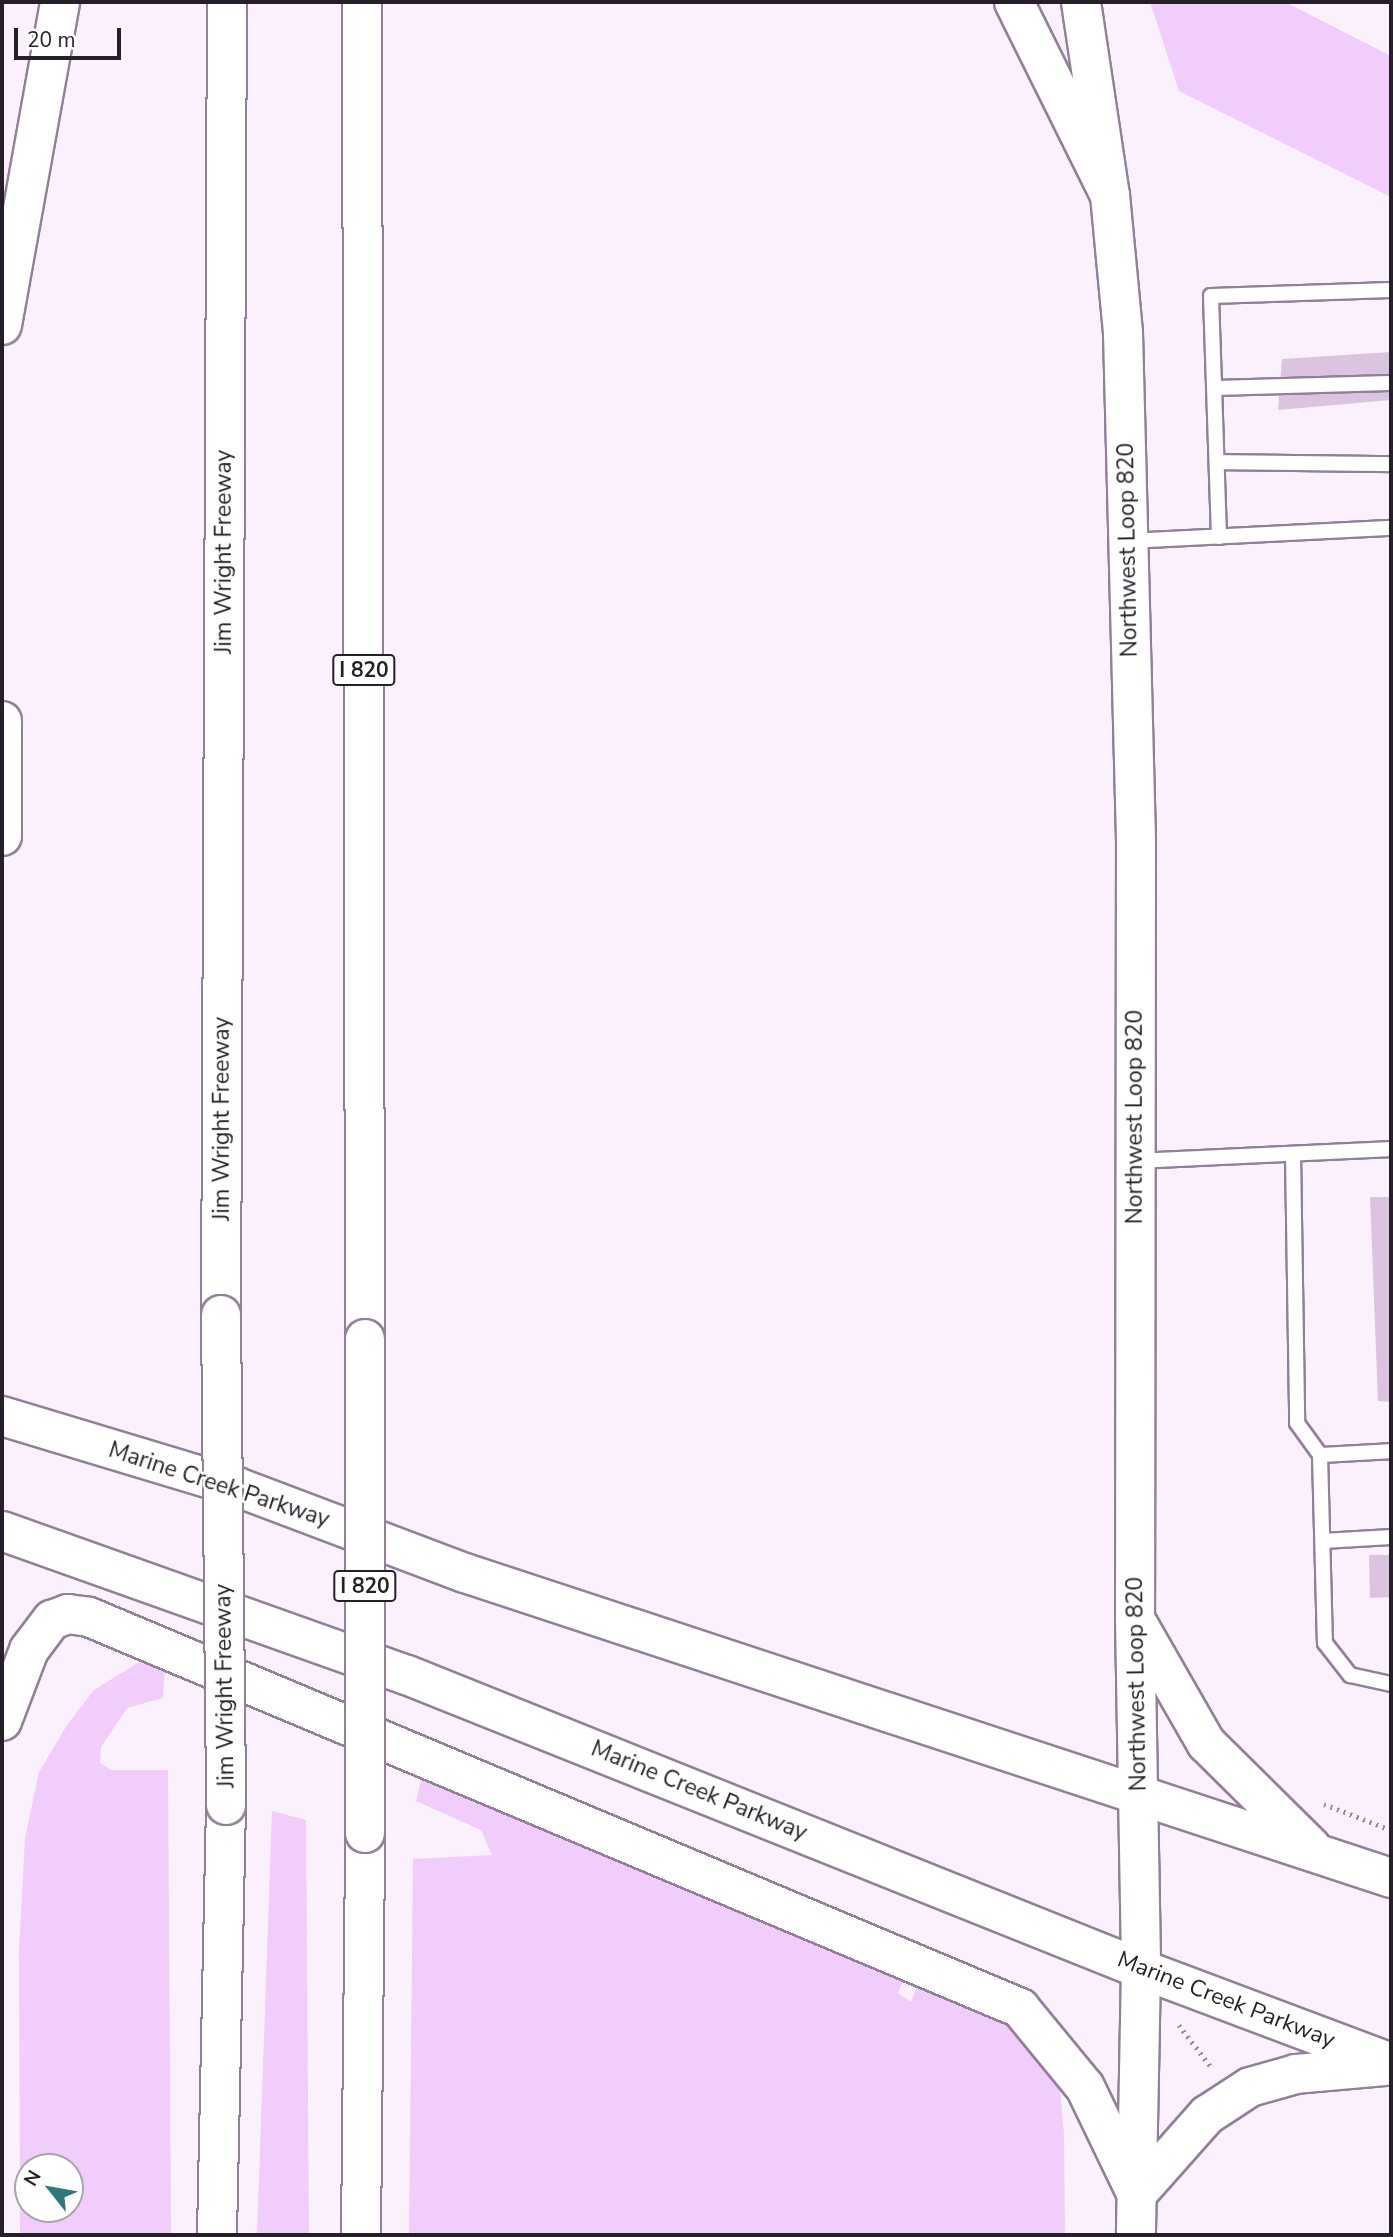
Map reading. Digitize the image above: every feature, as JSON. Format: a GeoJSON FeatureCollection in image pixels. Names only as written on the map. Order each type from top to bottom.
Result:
{"type":"FeatureCollection","features":[{"type":"Feature","properties":{"kind":"main road"},"geometry":{"type":"LineString","coordinates":[[2,326],[60,2]]}},
{"type":"Feature","properties":{"kind":"main road","name":"Jim Wright Freeway"},"geometry":{"type":"LineString","coordinates":[[217,2235],[226,1805],[221,1315],[227,2]]}},
{"type":"Feature","properties":{"kind":"main road","name":"I 820"},"geometry":{"type":"LineString","coordinates":[[362,2],[365,1339],[362,2235]]}},
{"type":"Feature","properties":{"kind":"main road"},"geometry":{"type":"LineString","coordinates":[[1014,2],[1110,195]]}},
{"type":"Feature","properties":{"kind":"main road","name":"Northwest Loop 820"},"geometry":{"type":"LineString","coordinates":[[1081,2],[1110,195],[1123,333],[1136,841],[1135,1618],[1141,1969],[1136,2235]]}},
{"type":"Feature","properties":{"kind":"main road"},"geometry":{"type":"LineString","coordinates":[[2,721],[2,836]]}},
{"type":"Feature","properties":{"kind":"main road","name":"Marine Creek Parkway"},"geometry":{"type":"LineString","coordinates":[[2,1416],[237,1487],[466,1573],[1391,1878]]}},
{"type":"Feature","properties":{"kind":"main road","name":"Marine Creek Parkway"},"geometry":{"type":"LineString","coordinates":[[2,1531],[407,1675],[1141,1969],[1391,2065]]}},
{"type":"Feature","properties":{"kind":"main road"},"geometry":{"type":"LineString","coordinates":[[2,1721],[29,1650],[52,1620],[68,1614],[89,1617],[1020,2008],[1085,2087],[1137,2194],[1208,2115],[1250,2087],[1296,2074],[1391,2065]]}},
{"type":"Feature","properties":{"kind":"main road"},"geometry":{"type":"LineString","coordinates":[[1135,1618],[1206,1742],[1318,1853]]}},
{"type":"Feature","properties":{"kind":"lane"},"geometry":{"type":"LineString","coordinates":[[1219,537],[1211,296],[1391,290]]}},
{"type":"Feature","properties":{"kind":"lane"},"geometry":{"type":"LineString","coordinates":[[1214,388],[1391,383]]}},
{"type":"Feature","properties":{"kind":"lane"},"geometry":{"type":"LineString","coordinates":[[1217,462],[1391,464]]}},
{"type":"Feature","properties":{"kind":"lane"},"geometry":{"type":"LineString","coordinates":[[1128,541],[1391,528]]}},
{"type":"Feature","properties":{"kind":"lane"},"geometry":{"type":"LineString","coordinates":[[1135,1161],[1391,1149]]}},
{"type":"Feature","properties":{"kind":"lane"},"geometry":{"type":"LineString","coordinates":[[1293,1154],[1297,1423],[1321,1455],[1325,1643],[1350,1675],[1391,1684]]}},
{"type":"Feature","properties":{"kind":"lane"},"geometry":{"type":"LineString","coordinates":[[1321,1455],[1391,1451]]}},
{"type":"Feature","properties":{"kind":"lane"},"geometry":{"type":"LineString","coordinates":[[1323,1541],[1391,1537]]}},
{"type":"Feature","properties":{"kind":"path"},"geometry":{"type":"LineString","coordinates":[[1174,2018],[1215,2072]]}},
{"type":"Feature","properties":{"kind":"shaded area"},"geometry":{"type":"Polygon","coordinates":[[[1150,2],[1285,2],[1391,56],[1391,197],[1179,91],[1150,2]]]}},
{"type":"Feature","properties":{"kind":"shaded area"},"geometry":{"type":"Polygon","coordinates":[[[139,1662],[165,1662],[163,1698],[127,1708],[101,1747],[100,1763],[111,1770],[168,1770],[171,2235],[20,2235],[20,2223],[84,2223],[84,2153],[20,2153],[19,1949],[25,1838],[39,1772],[67,1725],[94,1690],[139,1662]]]}},
{"type":"Feature","properties":{"kind":"shaded area"},"geometry":{"type":"Polygon","coordinates":[[[423,1772],[908,1970],[898,1993],[911,2002],[923,1971],[989,2001],[1051,2057],[1060,2090],[1064,2134],[1065,2235],[409,2235],[413,1859],[492,1855],[481,1830],[416,1801],[423,1772]]]}},
{"type":"Feature","properties":{"kind":"shaded area"},"geometry":{"type":"Polygon","coordinates":[[[272,1811],[306,1820],[309,2235],[257,2235],[272,1811]]]}},
{"type":"Feature","properties":{"kind":"building"},"geometry":{"type":"Polygon","coordinates":[[[1391,352],[1391,400],[1278,410],[1282,359],[1391,352]]]}},
{"type":"Feature","properties":{"kind":"building"},"geometry":{"type":"Polygon","coordinates":[[[1370,1197],[1391,1197],[1391,1402],[1378,1401],[1370,1197]]]}},
{"type":"Feature","properties":{"kind":"building"},"geometry":{"type":"Polygon","coordinates":[[[1369,1555],[1391,1555],[1391,1597],[1370,1598],[1369,1555]]]}}]}
